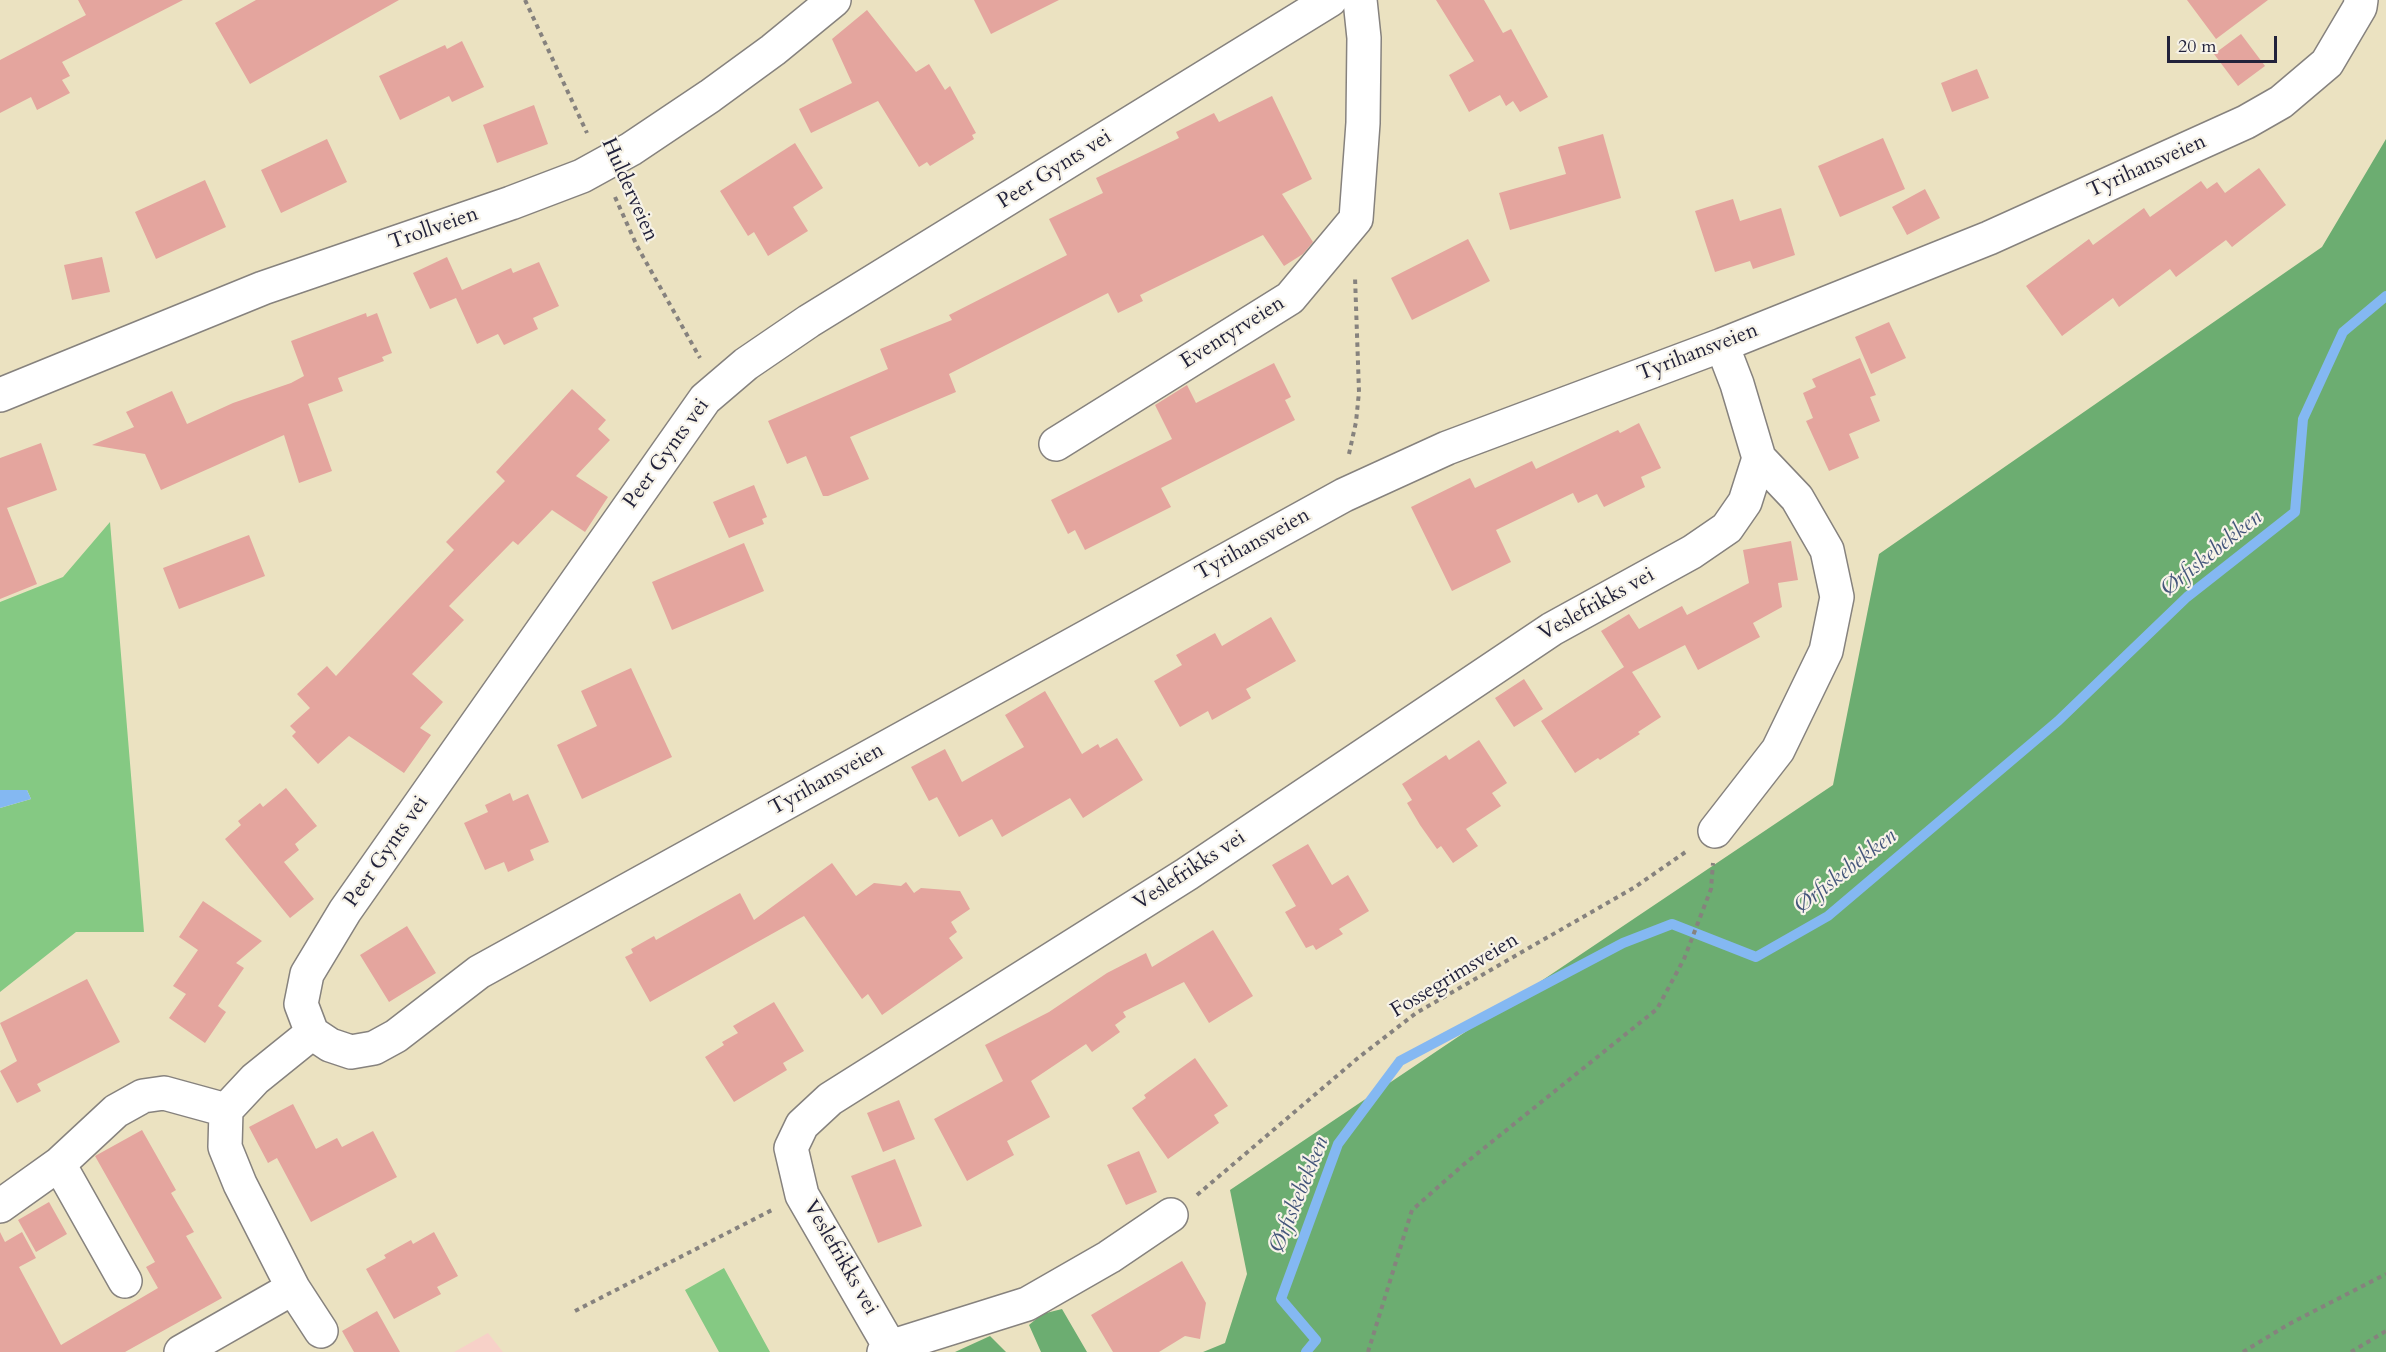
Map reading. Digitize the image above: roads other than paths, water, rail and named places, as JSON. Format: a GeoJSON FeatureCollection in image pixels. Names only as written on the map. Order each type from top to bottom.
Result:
{"type":"FeatureCollection","features":[{"type":"Feature","properties":{"kind":"street","name":"Trollveien"},"geometry":{"type":"LineString","coordinates":[[0,395],[262,288],[512,203],[582,176],[640,143],[710,96],[834,0]]}},
{"type":"Feature","properties":{"kind":"street","name":"Peer Gynts vei"},"geometry":{"type":"LineString","coordinates":[[312,1033],[301,1004],[307,974],[345,911],[692,416],[721,384],[809,321],[1330,0]]}},
{"type":"Feature","properties":{"kind":"street","name":"Eventyrveien"},"geometry":{"type":"LineString","coordinates":[[1056,444],[1290,298],[1356,219],[1363,123],[1364,38],[1360,0]]}},
{"type":"Feature","properties":{"kind":"street","name":"Tyrihansveien"},"geometry":{"type":"LineString","coordinates":[[312,1033],[330,1045],[351,1052],[374,1048],[396,1036],[479,972],[1344,495],[1447,448],[1722,345],[1989,238],[2246,122],[2281,102],[2327,63],[2360,7],[2361,0]]}},
{"type":"Feature","properties":{"kind":"street"},"geometry":{"type":"LineString","coordinates":[[1715,831],[1778,750],[1826,651],[1837,597],[1827,550],[1797,498],[1759,458],[1737,384],[1722,345]]}},
{"type":"Feature","properties":{"kind":"street","name":"Veslefrikks vei"},"geometry":{"type":"LineString","coordinates":[[1171,1215],[1109,1257],[1027,1304],[887,1350],[802,1195],[791,1148],[802,1125],[830,1099],[1187,874],[1552,629],[1692,552],[1727,528],[1745,502],[1759,458]]}},
{"type":"Feature","properties":{"kind":"street"},"geometry":{"type":"LineString","coordinates":[[312,1033],[255,1079],[225,1110],[225,1147],[240,1184],[293,1288],[321,1331]]}},
{"type":"Feature","properties":{"kind":"street"},"geometry":{"type":"LineString","coordinates":[[0,1206],[59,1164],[116,1111],[143,1096],[164,1093],[225,1110]]}},
{"type":"Feature","properties":{"kind":"street"},"geometry":{"type":"LineString","coordinates":[[59,1164],[125,1281]]}},
{"type":"Feature","properties":{"kind":"street"},"geometry":{"type":"LineString","coordinates":[[182,1352],[293,1288]]}},
{"type":"Feature","properties":{"kind":"water"},"geometry":{"type":"Polygon","coordinates":[[[0,790],[27,790],[31,799],[0,808],[0,790]]]}},
{"type":"Feature","properties":{"kind":"waterway","name":"Ørfiskebekken"},"geometry":{"type":"LineString","coordinates":[[1306,1352],[1316,1340],[1281,1299],[1338,1144],[1400,1061],[1623,943],[1672,924],[1756,957],[1828,916],[2058,721],[2187,597],[2295,512],[2303,419],[2343,332],[2386,296]]}}]}
